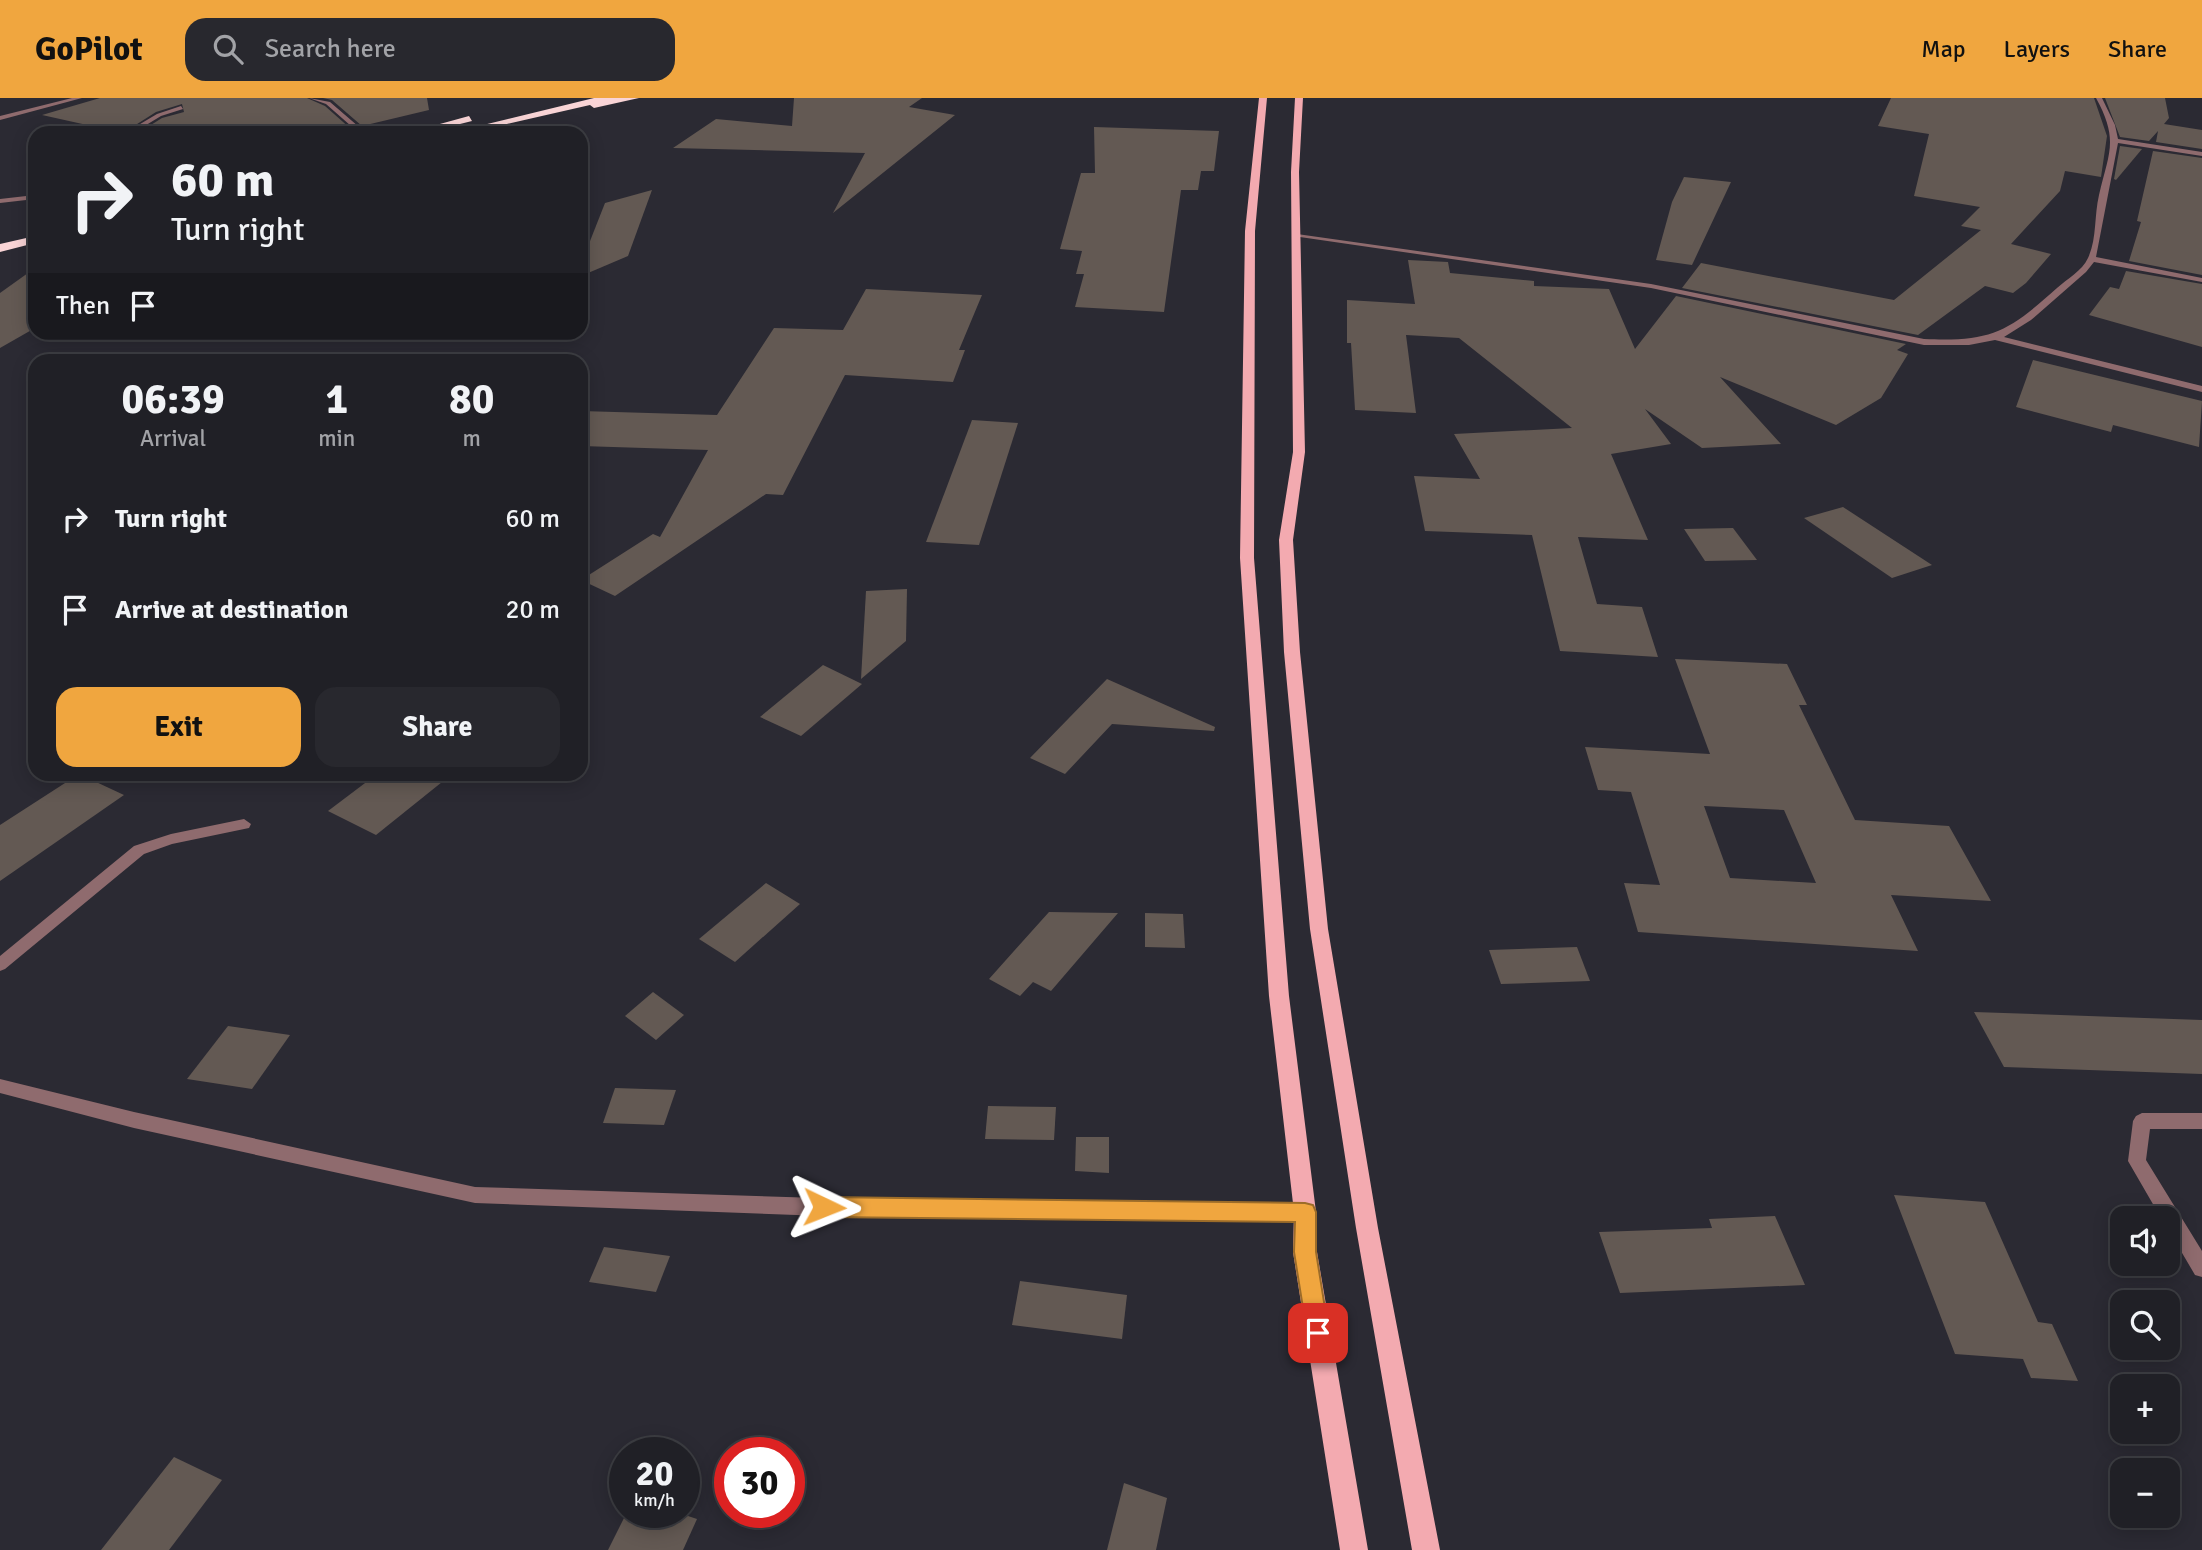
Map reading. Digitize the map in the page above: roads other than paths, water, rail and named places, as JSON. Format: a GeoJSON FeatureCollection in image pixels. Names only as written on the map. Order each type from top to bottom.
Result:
{"type":"FeatureCollection","features":[{"type":"Feature","properties":{"kind":"highway"},"geometry":{"type":"LineString","coordinates":[[441,126],[563,98]]}},
{"type":"Feature","properties":{"kind":"highway"},"geometry":{"type":"LineString","coordinates":[[477,126],[526,110],[606,98]]}},
{"type":"Feature","properties":{"kind":"highway"},"geometry":{"type":"LineString","coordinates":[[486,115],[634,98]]}},
{"type":"Feature","properties":{"kind":"highway"},"geometry":{"type":"LineString","coordinates":[[0,234],[28,228]]}},
{"type":"Feature","properties":{"kind":"highway"},"geometry":{"type":"LineString","coordinates":[[0,248],[28,241]]}},
{"type":"Feature","properties":{"kind":"main road"},"geometry":{"type":"LineString","coordinates":[[1263,98],[1250,231],[1247,558],[1279,996],[1305,1212],[1305,1252],[1354,1550]]}},
{"type":"Feature","properties":{"kind":"main road"},"geometry":{"type":"LineString","coordinates":[[1299,98],[1294,172],[1299,452],[1286,541],[1292,652],[1316,902],[1367,1228],[1426,1550]]}},
{"type":"Feature","properties":{"kind":"street"},"geometry":{"type":"LineString","coordinates":[[0,118],[79,98]]}},
{"type":"Feature","properties":{"kind":"street"},"geometry":{"type":"LineString","coordinates":[[312,98],[328,103],[355,126]]}},
{"type":"Feature","properties":{"kind":"street"},"geometry":{"type":"LineString","coordinates":[[1297,236],[1651,286],[1924,342],[1970,345],[1998,338],[2037,311],[2092,260],[2102,197],[2117,141],[2110,116],[2099,98]]}},
{"type":"Feature","properties":{"kind":"street"},"geometry":{"type":"LineString","coordinates":[[328,103],[336,101]]}},
{"type":"Feature","properties":{"kind":"street"},"geometry":{"type":"LineString","coordinates":[[140,126],[159,115],[181,108]]}},
{"type":"Feature","properties":{"kind":"street"},"geometry":{"type":"LineString","coordinates":[[2117,141],[2202,155]]}},
{"type":"Feature","properties":{"kind":"street"},"geometry":{"type":"LineString","coordinates":[[0,201],[28,198]]}},
{"type":"Feature","properties":{"kind":"street"},"geometry":{"type":"LineString","coordinates":[[2092,260],[2202,280]]}},
{"type":"Feature","properties":{"kind":"street"},"geometry":{"type":"LineString","coordinates":[[1998,338],[2202,390]]}},
{"type":"Feature","properties":{"kind":"street"},"geometry":{"type":"LineString","coordinates":[[0,965],[139,850],[171,839],[244,824]]}},
{"type":"Feature","properties":{"kind":"street"},"geometry":{"type":"LineString","coordinates":[[0,1086],[134,1120],[475,1195],[851,1208],[1305,1212]]}},
{"type":"Feature","properties":{"kind":"street"},"geometry":{"type":"LineString","coordinates":[[2202,1121],[2142,1121],[2137,1161],[2202,1268]]}}]}
